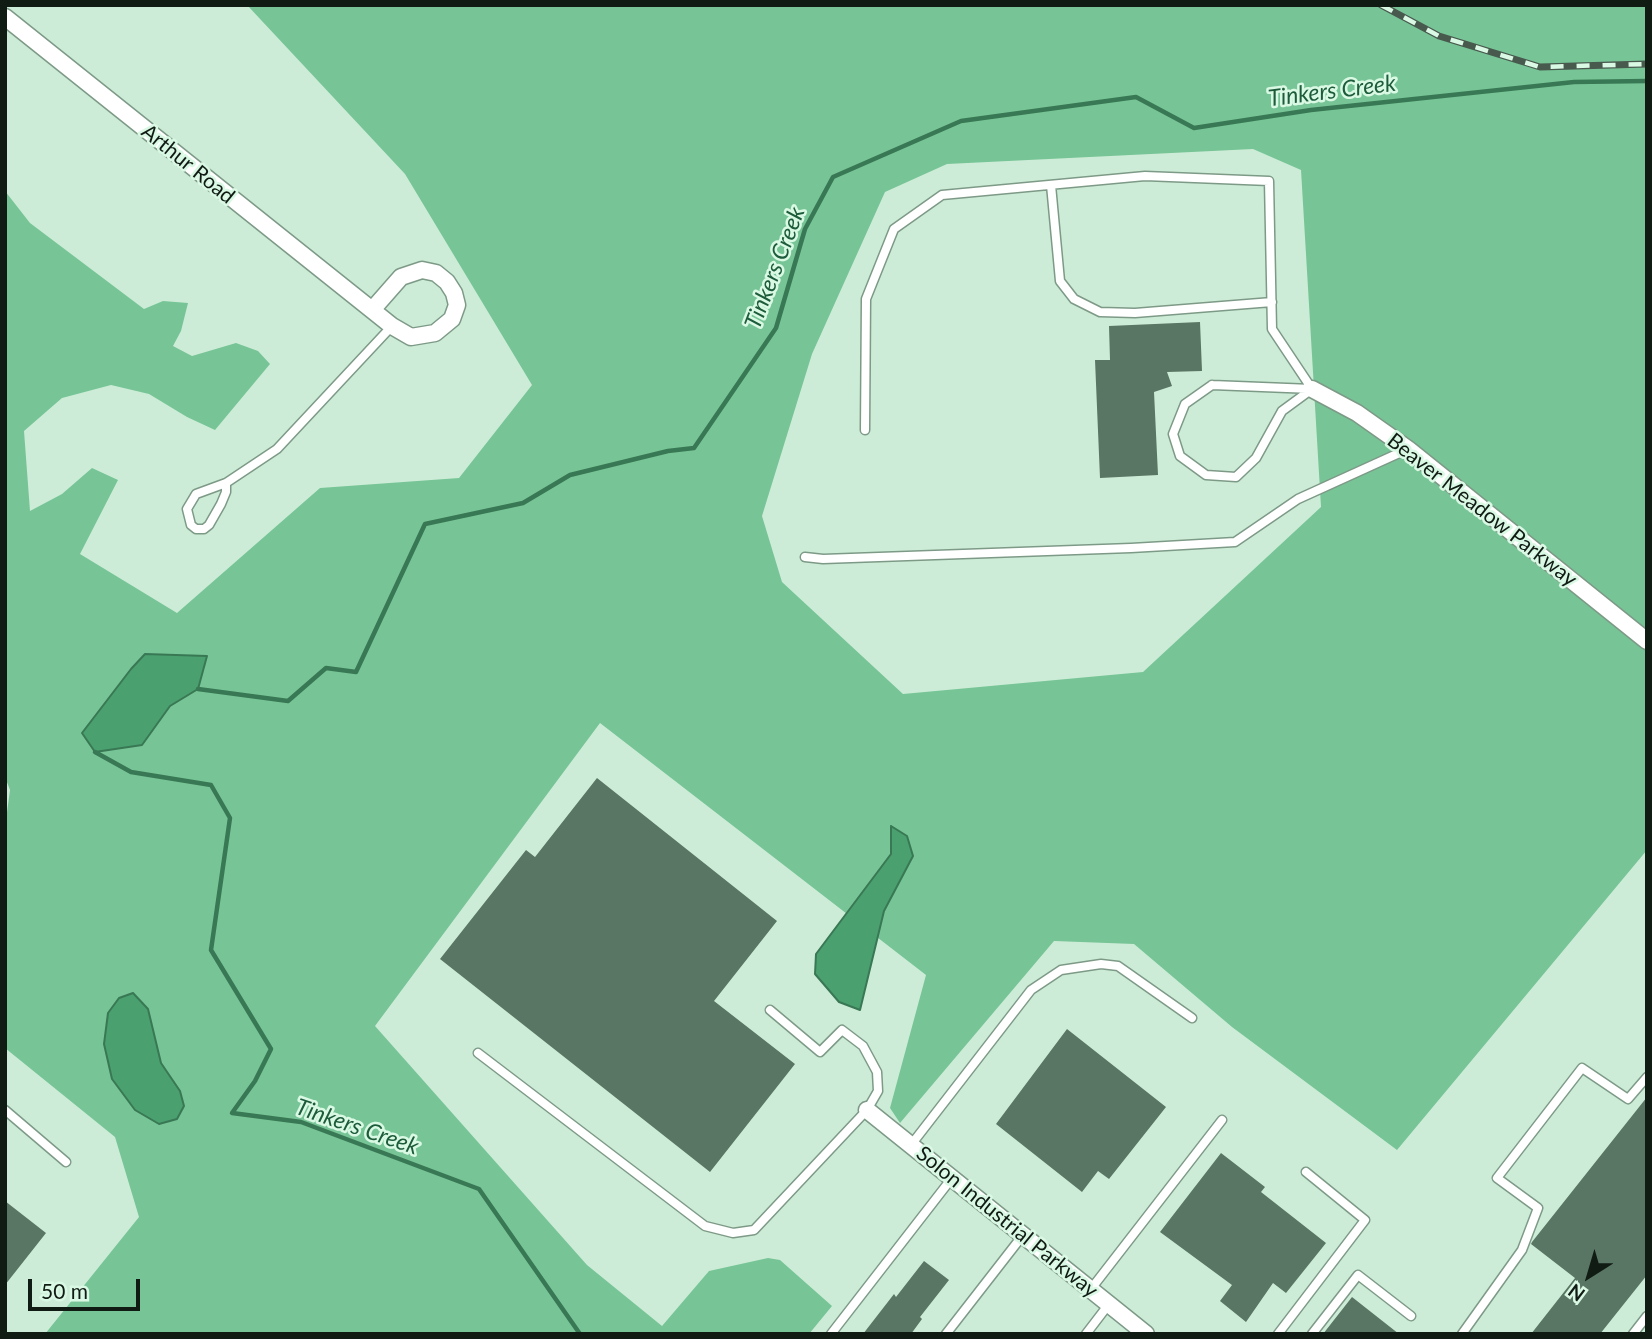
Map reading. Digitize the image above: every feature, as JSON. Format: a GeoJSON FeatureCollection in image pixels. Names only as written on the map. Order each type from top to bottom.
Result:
{"type":"FeatureCollection","features":[{"type":"Feature","properties":{"kind":"street","name":"Arthur Road"},"geometry":{"type":"LineString","coordinates":[[5,17],[392,326],[411,337],[423,337],[444,327],[452,319],[457,305],[447,282],[436,273],[422,270],[401,277],[372,310]]}},
{"type":"Feature","properties":{"kind":"street","name":"Beaver Meadow Parkway"},"geometry":{"type":"LineString","coordinates":[[1312,389],[1357,413],[1408,449],[1647,641]]}},
{"type":"Feature","properties":{"kind":"street","name":"Solon Industrial Parkway"},"geometry":{"type":"LineString","coordinates":[[867,1110],[1143,1333]]}},
{"type":"Feature","properties":{"kind":"lane"},"geometry":{"type":"LineString","coordinates":[[865,430],[866,299],[894,229],[942,195],[1145,176],[1269,181],[1272,329],[1312,389]]}},
{"type":"Feature","properties":{"kind":"lane"},"geometry":{"type":"LineString","coordinates":[[1051,185],[1060,281],[1074,299],[1100,312],[1135,313],[1272,302]]}},
{"type":"Feature","properties":{"kind":"lane"},"geometry":{"type":"LineString","coordinates":[[226,483],[226,492],[209,525],[204,529],[196,529],[188,517],[190,502],[196,494],[226,483],[277,449],[392,326]]}},
{"type":"Feature","properties":{"kind":"lane"},"geometry":{"type":"LineString","coordinates":[[1212,385],[1312,389],[1282,411],[1256,457],[1236,477],[1206,475],[1180,456],[1173,434],[1185,404],[1212,385]]}},
{"type":"Feature","properties":{"kind":"lane"},"geometry":{"type":"LineString","coordinates":[[806,557],[823,559],[1235,542],[1298,499],[1408,449]]}},
{"type":"Feature","properties":{"kind":"lane"},"geometry":{"type":"LineString","coordinates":[[911,1145],[1031,990],[1061,971],[1101,964],[1118,966],[1192,1018]]}},
{"type":"Feature","properties":{"kind":"lane"},"geometry":{"type":"LineString","coordinates":[[478,1053],[705,1226],[733,1233],[754,1230],[867,1110],[878,1091],[877,1072],[863,1046],[842,1030],[820,1052],[770,1010]]}},
{"type":"Feature","properties":{"kind":"lane"},"geometry":{"type":"LineString","coordinates":[[1462,1334],[1522,1251],[1538,1208],[1497,1178],[1582,1068],[1628,1099],[1647,1077]]}},
{"type":"Feature","properties":{"kind":"lane"},"geometry":{"type":"LineString","coordinates":[[5,1110],[66,1162]]}},
{"type":"Feature","properties":{"kind":"lane"},"geometry":{"type":"LineString","coordinates":[[1091,1289],[1222,1120]]}},
{"type":"Feature","properties":{"kind":"lane"},"geometry":{"type":"LineString","coordinates":[[1278,1334],[1365,1220],[1306,1172]]}},
{"type":"Feature","properties":{"kind":"lane"},"geometry":{"type":"LineString","coordinates":[[831,1334],[952,1178]]}},
{"type":"Feature","properties":{"kind":"lane"},"geometry":{"type":"LineString","coordinates":[[946,1334],[1023,1235]]}},
{"type":"Feature","properties":{"kind":"lane"},"geometry":{"type":"LineString","coordinates":[[1312,1334],[1358,1275],[1411,1316]]}},
{"type":"Feature","properties":{"kind":"lane"},"geometry":{"type":"LineString","coordinates":[[1086,1334],[1109,1304]]}},
{"type":"Feature","properties":{"kind":"lane"},"geometry":{"type":"LineString","coordinates":[[1633,1334],[1647,1317]]}},
{"type":"Feature","properties":{"kind":"shaded area"},"geometry":{"type":"Polygon","coordinates":[[[247,5],[1647,5],[1647,850],[1397,1150],[1232,1027],[1134,944],[1054,941],[900,1123],[890,1108],[926,975],[600,723],[375,1026],[587,1265],[662,1326],[709,1271],[768,1258],[780,1260],[832,1306],[809,1334],[45,1334],[139,1217],[115,1137],[5,1048],[5,827],[10,790],[5,777],[5,191],[30,223],[144,309],[163,301],[188,303],[181,331],[173,346],[192,356],[236,343],[258,351],[270,364],[215,430],[149,394],[111,385],[62,398],[24,431],[30,511],[62,494],[92,468],[118,480],[80,554],[177,613],[320,488],[459,478],[532,385],[405,174],[247,5]],[[1253,149],[947,164],[885,192],[812,354],[762,516],[782,582],[903,694],[1143,672],[1321,507],[1301,170],[1253,149]],[[145,654],[142,744],[170,706],[198,689],[207,657],[145,654]]]}},
{"type":"Feature","properties":{"kind":"shaded area"},"geometry":{"type":"Polygon","coordinates":[[[145,654],[207,656],[198,689],[170,706],[142,745],[95,752],[82,733],[145,654]]]}},
{"type":"Feature","properties":{"kind":"shaded area"},"geometry":{"type":"Polygon","coordinates":[[[891,826],[907,836],[913,856],[884,911],[860,1010],[839,1002],[815,974],[816,954],[891,854],[891,826]]]}},
{"type":"Feature","properties":{"kind":"shaded area"},"geometry":{"type":"Polygon","coordinates":[[[133,993],[148,1009],[161,1063],[180,1091],[184,1106],[177,1119],[159,1124],[135,1110],[112,1079],[104,1044],[108,1013],[119,998],[133,993]]]}},
{"type":"Feature","properties":{"kind":"building"},"geometry":{"type":"Polygon","coordinates":[[[1200,322],[1202,371],[1167,372],[1172,386],[1154,392],[1158,475],[1100,478],[1095,360],[1110,360],[1109,326],[1200,322]]]}},
{"type":"Feature","properties":{"kind":"building"},"geometry":{"type":"Polygon","coordinates":[[[597,778],[777,921],[714,1001],[795,1064],[710,1172],[440,959],[526,850],[535,857],[597,778]]]}},
{"type":"Feature","properties":{"kind":"building"},"geometry":{"type":"Polygon","coordinates":[[[1067,1029],[1166,1107],[1109,1179],[1098,1171],[1082,1192],[996,1124],[1067,1029]]]}},
{"type":"Feature","properties":{"kind":"building"},"geometry":{"type":"Polygon","coordinates":[[[1647,1097],[1647,1275],[1600,1334],[1531,1334],[1575,1278],[1531,1244],[1647,1097]]]}},
{"type":"Feature","properties":{"kind":"building"},"geometry":{"type":"Polygon","coordinates":[[[1221,1153],[1265,1187],[1261,1192],[1326,1243],[1286,1293],[1273,1283],[1246,1322],[1220,1301],[1232,1285],[1160,1232],[1221,1153]]]}},
{"type":"Feature","properties":{"kind":"building"},"geometry":{"type":"Polygon","coordinates":[[[5,1201],[46,1233],[5,1285],[5,1201]]]}},
{"type":"Feature","properties":{"kind":"building"},"geometry":{"type":"Polygon","coordinates":[[[924,1261],[949,1280],[920,1317],[922,1319],[911,1334],[863,1334],[894,1294],[896,1297],[924,1261]]]}},
{"type":"Feature","properties":{"kind":"building"},"geometry":{"type":"Polygon","coordinates":[[[1352,1297],[1399,1334],[1323,1334],[1352,1297]]]}},
{"type":"Feature","properties":{"kind":"waterway","name":"Tinkers Creek"},"geometry":{"type":"LineString","coordinates":[[198,689],[288,701],[326,668],[356,672],[425,524],[523,503],[570,475],[668,451],[694,448],[776,328],[805,229],[833,177],[961,121],[1136,97],[1194,128],[1311,110],[1574,82],[1647,81]]}},
{"type":"Feature","properties":{"kind":"waterway","name":"Tinkers Creek"},"geometry":{"type":"LineString","coordinates":[[95,752],[131,772],[211,785],[230,818],[211,950],[271,1049],[255,1081],[232,1113],[301,1122],[479,1189],[580,1334]]}},
{"type":"Feature","properties":{"kind":"railway"},"geometry":{"type":"LineString","coordinates":[[1381,5],[1439,36],[1540,67],[1647,64]]}}]}
